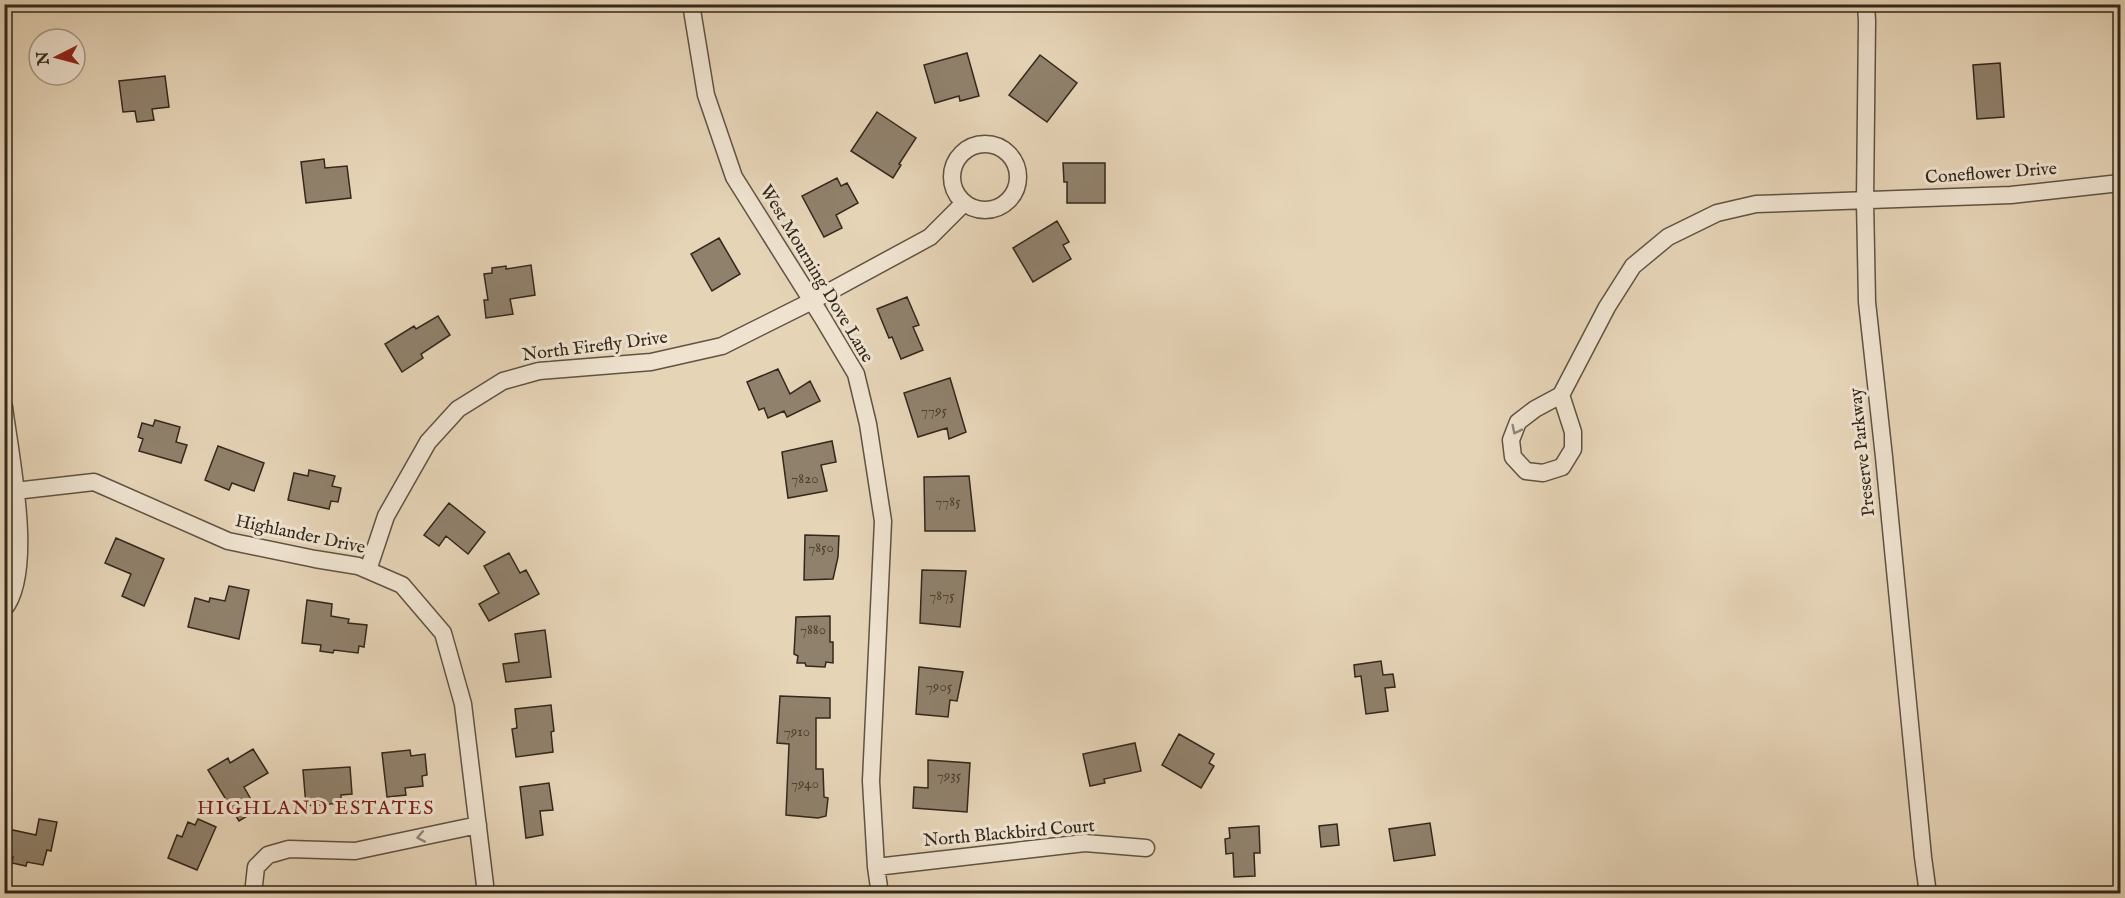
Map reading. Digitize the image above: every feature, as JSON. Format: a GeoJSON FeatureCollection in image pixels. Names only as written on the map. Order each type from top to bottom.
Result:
{"type":"FeatureCollection","features":[{"type":"Feature","properties":{"kind":"street","name":"West Mourning Dove Lane"},"geometry":{"type":"LineString","coordinates":[[691,4],[706,95],[734,177],[856,374],[868,424],[883,521],[871,781],[876,867],[880,894]]}},
{"type":"Feature","properties":{"kind":"street","name":"Preserve Parkway"},"geometry":{"type":"LineString","coordinates":[[1866,4],[1867,302],[1928,894]]}},
{"type":"Feature","properties":{"kind":"street"},"geometry":{"type":"LineString","coordinates":[[992,144],[1011,156],[1018,176],[1016,187],[1004,204],[984,210],[964,203],[952,184],[955,162],[961,153],[970,147],[992,144]]}},
{"type":"Feature","properties":{"kind":"street","name":"Coneflower Drive"},"geometry":{"type":"LineString","coordinates":[[1561,395],[1607,307],[1633,266],[1668,237],[1717,213],[1756,204],[2011,195],[2121,183]]}},
{"type":"Feature","properties":{"kind":"street","name":"North Firefly Drive"},"geometry":{"type":"LineString","coordinates":[[368,570],[386,516],[428,442],[458,409],[503,381],[539,371],[651,362],[722,346],[812,301],[930,237],[964,203]]}},
{"type":"Feature","properties":{"kind":"street"},"geometry":{"type":"LineString","coordinates":[[1561,395],[1573,432],[1573,449],[1562,467],[1543,473],[1526,471],[1513,457],[1511,440],[1518,422],[1535,409],[1561,395]]}},
{"type":"Feature","properties":{"kind":"street"},"geometry":{"type":"LineString","coordinates":[[4,407],[20,530],[20,563],[9,604],[4,609]]}},
{"type":"Feature","properties":{"kind":"street","name":"Highlander Drive"},"geometry":{"type":"LineString","coordinates":[[15,492],[94,482],[228,541],[358,566],[402,585],[443,633],[463,704],[485,885],[484,894]]}},
{"type":"Feature","properties":{"kind":"street"},"geometry":{"type":"LineString","coordinates":[[253,894],[256,867],[268,855],[289,849],[355,851],[478,825]]}},
{"type":"Feature","properties":{"kind":"street","name":"North Blackbird Court"},"geometry":{"type":"LineString","coordinates":[[876,867],[1085,843],[1146,848]]}},
{"type":"Feature","properties":{"kind":"building"},"geometry":{"type":"Polygon","coordinates":[[[967,53],[979,96],[960,101],[959,96],[935,103],[924,65],[967,53]]]}},
{"type":"Feature","properties":{"kind":"building"},"geometry":{"type":"Polygon","coordinates":[[[1040,55],[1077,83],[1047,122],[1009,95],[1040,55]]]}},
{"type":"Feature","properties":{"kind":"building"},"geometry":{"type":"Polygon","coordinates":[[[2000,63],[2004,117],[1977,119],[1973,65],[2000,63]]]}},
{"type":"Feature","properties":{"kind":"building"},"geometry":{"type":"Polygon","coordinates":[[[165,76],[169,107],[152,109],[154,120],[137,122],[135,111],[123,112],[119,81],[165,76]]]}},
{"type":"Feature","properties":{"kind":"building"},"geometry":{"type":"Polygon","coordinates":[[[877,112],[916,138],[893,178],[851,151],[877,112]]]}},
{"type":"Feature","properties":{"kind":"building"},"geometry":{"type":"Polygon","coordinates":[[[324,159],[325,168],[347,166],[351,198],[306,203],[301,162],[324,159]]]}},
{"type":"Feature","properties":{"kind":"building"},"geometry":{"type":"Polygon","coordinates":[[[1063,163],[1105,163],[1105,203],[1067,203],[1067,182],[1064,182],[1063,163]]]}},
{"type":"Feature","properties":{"kind":"building"},"geometry":{"type":"Polygon","coordinates":[[[837,178],[841,186],[847,183],[858,203],[836,215],[842,228],[824,237],[802,196],[837,178]]]}},
{"type":"Feature","properties":{"kind":"building"},"geometry":{"type":"Polygon","coordinates":[[[1057,221],[1069,242],[1063,245],[1071,259],[1033,282],[1013,248],[1057,221]]]}},
{"type":"Feature","properties":{"kind":"building"},"geometry":{"type":"Polygon","coordinates":[[[719,238],[740,274],[712,291],[691,254],[719,238]]]}},
{"type":"Feature","properties":{"kind":"building"},"geometry":{"type":"Polygon","coordinates":[[[531,265],[535,295],[510,299],[513,314],[486,318],[484,300],[488,300],[484,274],[492,273],[492,268],[506,266],[506,269],[531,265]]]}},
{"type":"Feature","properties":{"kind":"building"},"geometry":{"type":"Polygon","coordinates":[[[907,297],[919,325],[913,327],[923,350],[901,359],[877,309],[907,297]]]}},
{"type":"Feature","properties":{"kind":"building"},"geometry":{"type":"Polygon","coordinates":[[[438,316],[450,335],[421,354],[423,358],[402,372],[385,344],[414,326],[416,329],[438,316]]]}},
{"type":"Feature","properties":{"kind":"building"},"geometry":{"type":"Polygon","coordinates":[[[778,369],[790,394],[810,381],[820,401],[787,417],[784,411],[768,418],[764,408],[759,410],[747,382],[778,369]]]}},
{"type":"Feature","properties":{"kind":"building"},"geometry":{"type":"Polygon","coordinates":[[[950,378],[966,432],[949,439],[947,428],[918,437],[904,393],[950,378]]]}},
{"type":"Feature","properties":{"kind":"building"},"geometry":{"type":"Polygon","coordinates":[[[155,420],[180,427],[176,442],[187,445],[181,463],[139,451],[143,439],[138,437],[142,423],[153,426],[155,420]]]}},
{"type":"Feature","properties":{"kind":"building"},"geometry":{"type":"Polygon","coordinates":[[[832,441],[836,462],[821,465],[827,491],[788,498],[782,452],[832,441]]]}},
{"type":"Feature","properties":{"kind":"building"},"geometry":{"type":"Polygon","coordinates":[[[218,446],[264,463],[254,491],[232,483],[229,490],[205,480],[218,446]]]}},
{"type":"Feature","properties":{"kind":"building"},"geometry":{"type":"Polygon","coordinates":[[[309,470],[335,476],[332,486],[341,488],[338,502],[331,501],[329,509],[288,500],[294,473],[308,476],[309,470]]]}},
{"type":"Feature","properties":{"kind":"building"},"geometry":{"type":"Polygon","coordinates":[[[969,476],[975,531],[925,531],[924,477],[969,476]]]}},
{"type":"Feature","properties":{"kind":"building"},"geometry":{"type":"Polygon","coordinates":[[[449,503],[485,532],[468,554],[446,536],[439,546],[424,535],[449,503]]]}},
{"type":"Feature","properties":{"kind":"building"},"geometry":{"type":"Polygon","coordinates":[[[805,535],[839,536],[838,557],[833,579],[804,580],[805,535]]]}},
{"type":"Feature","properties":{"kind":"building"},"geometry":{"type":"Polygon","coordinates":[[[116,538],[164,559],[144,606],[122,596],[131,574],[105,563],[116,538]]]}},
{"type":"Feature","properties":{"kind":"building"},"geometry":{"type":"Polygon","coordinates":[[[509,553],[520,573],[526,570],[539,594],[489,621],[479,604],[499,593],[484,566],[509,553]]]}},
{"type":"Feature","properties":{"kind":"building"},"geometry":{"type":"Polygon","coordinates":[[[922,570],[966,571],[960,627],[920,623],[922,570]]]}},
{"type":"Feature","properties":{"kind":"building"},"geometry":{"type":"Polygon","coordinates":[[[229,586],[249,590],[239,639],[188,627],[195,598],[209,602],[210,598],[225,601],[229,586]]]}},
{"type":"Feature","properties":{"kind":"building"},"geometry":{"type":"Polygon","coordinates":[[[307,600],[332,604],[331,616],[349,619],[348,623],[367,625],[364,647],[359,646],[358,653],[334,650],[333,653],[320,651],[321,645],[302,643],[307,600]]]}},
{"type":"Feature","properties":{"kind":"building"},"geometry":{"type":"Polygon","coordinates":[[[830,616],[833,663],[826,662],[825,667],[797,663],[798,656],[794,654],[796,617],[830,616]]]}},
{"type":"Feature","properties":{"kind":"building"},"geometry":{"type":"Polygon","coordinates":[[[545,630],[551,677],[506,682],[503,664],[519,662],[515,634],[545,630]]]}},
{"type":"Feature","properties":{"kind":"building"},"geometry":{"type":"Polygon","coordinates":[[[1381,661],[1383,675],[1393,674],[1395,687],[1385,688],[1388,711],[1366,714],[1361,676],[1355,677],[1354,665],[1381,661]]]}},
{"type":"Feature","properties":{"kind":"building"},"geometry":{"type":"Polygon","coordinates":[[[919,667],[963,672],[957,701],[950,700],[948,717],[916,714],[919,667]]]}},
{"type":"Feature","properties":{"kind":"building"},"geometry":{"type":"Polygon","coordinates":[[[780,696],[830,698],[830,718],[816,718],[816,769],[823,769],[824,797],[828,798],[826,816],[818,818],[786,815],[789,744],[777,743],[780,696]]]}},
{"type":"Feature","properties":{"kind":"building"},"geometry":{"type":"Polygon","coordinates":[[[551,705],[554,731],[551,732],[553,752],[516,757],[512,729],[517,728],[515,709],[551,705]]]}},
{"type":"Feature","properties":{"kind":"building"},"geometry":{"type":"Polygon","coordinates":[[[1179,734],[1214,754],[1209,763],[1214,766],[1201,788],[1162,765],[1179,734]]]}},
{"type":"Feature","properties":{"kind":"building"},"geometry":{"type":"Polygon","coordinates":[[[1135,743],[1141,771],[1104,779],[1105,783],[1090,786],[1083,754],[1135,743]]]}},
{"type":"Feature","properties":{"kind":"building"},"geometry":{"type":"Polygon","coordinates":[[[253,749],[268,773],[244,787],[257,810],[239,821],[208,770],[228,758],[230,763],[253,749]]]}},
{"type":"Feature","properties":{"kind":"building"},"geometry":{"type":"Polygon","coordinates":[[[410,750],[411,756],[425,754],[427,775],[422,776],[423,786],[405,788],[406,795],[387,797],[382,753],[410,750]]]}},
{"type":"Feature","properties":{"kind":"building"},"geometry":{"type":"Polygon","coordinates":[[[928,760],[970,763],[967,812],[913,808],[914,787],[928,788],[928,760]]]}},
{"type":"Feature","properties":{"kind":"building"},"geometry":{"type":"Polygon","coordinates":[[[350,767],[352,794],[341,795],[341,803],[306,806],[303,770],[350,767]]]}},
{"type":"Feature","properties":{"kind":"building"},"geometry":{"type":"Polygon","coordinates":[[[549,783],[553,810],[540,811],[543,835],[526,838],[520,787],[549,783]]]}},
{"type":"Feature","properties":{"kind":"building"},"geometry":{"type":"Polygon","coordinates":[[[39,819],[57,822],[51,851],[47,850],[43,865],[27,862],[26,866],[12,863],[13,857],[4,856],[8,829],[36,835],[39,819]]]}},
{"type":"Feature","properties":{"kind":"building"},"geometry":{"type":"Polygon","coordinates":[[[198,819],[216,827],[197,870],[168,858],[177,835],[182,837],[188,822],[195,825],[198,819]]]}},
{"type":"Feature","properties":{"kind":"building"},"geometry":{"type":"Polygon","coordinates":[[[1430,823],[1435,855],[1394,861],[1389,829],[1430,823]]]}},
{"type":"Feature","properties":{"kind":"building"},"geometry":{"type":"Polygon","coordinates":[[[1337,824],[1339,845],[1321,847],[1319,826],[1337,824]]]}},
{"type":"Feature","properties":{"kind":"building"},"geometry":{"type":"Polygon","coordinates":[[[1259,826],[1260,853],[1254,853],[1255,876],[1234,877],[1233,853],[1226,854],[1225,839],[1230,838],[1229,828],[1259,826]]]}},
{"type":"Feature","properties":{"kind":"district","name":"HIGHLAND ESTATES"},"geometry":{"type":"Point","coordinates":[316,808]}}]}
